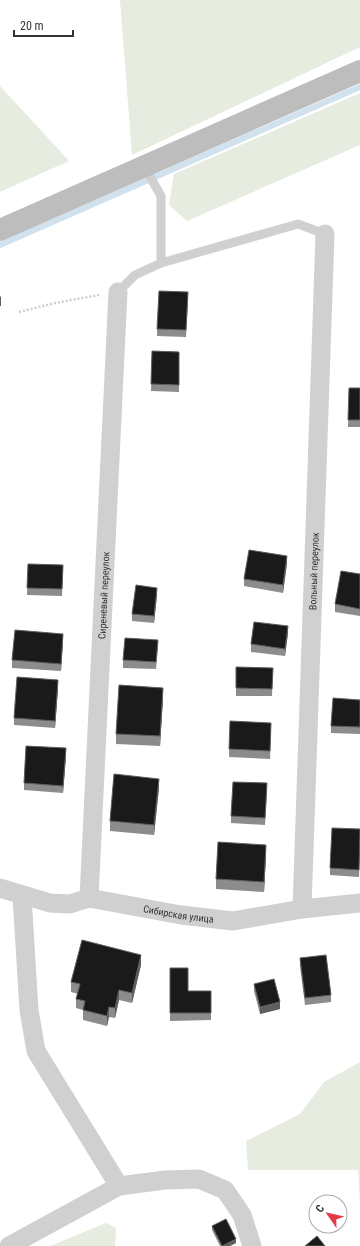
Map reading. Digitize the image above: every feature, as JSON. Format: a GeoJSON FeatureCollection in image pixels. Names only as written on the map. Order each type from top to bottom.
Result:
{"type":"FeatureCollection","features":[{"type":"Feature","properties":{"kind":"main road"},"geometry":{"type":"LineString","coordinates":[[0,230],[360,71]]}},
{"type":"Feature","properties":{"kind":"street","name":"Вольный переулок"},"geometry":{"type":"LineString","coordinates":[[302,909],[325,234]]}},
{"type":"Feature","properties":{"kind":"street","name":"Сиреневый переулок"},"geometry":{"type":"LineString","coordinates":[[89,898],[118,292]]}},
{"type":"Feature","properties":{"kind":"street","name":"Сибирская улица"},"geometry":{"type":"LineString","coordinates":[[0,888],[22,896],[50,903],[70,904],[89,898],[182,915],[233,921],[302,909],[360,903]]}},
{"type":"Feature","properties":{"kind":"street"},"geometry":{"type":"LineString","coordinates":[[22,896],[29,1010],[36,1051],[119,1186]]}},
{"type":"Feature","properties":{"kind":"street"},"geometry":{"type":"LineString","coordinates":[[9,1246],[119,1186],[165,1180],[199,1179],[226,1190],[242,1215],[252,1246]]}},
{"type":"Feature","properties":{"kind":"lane"},"geometry":{"type":"LineString","coordinates":[[144,166],[161,196],[161,263]]}},
{"type":"Feature","properties":{"kind":"lane"},"geometry":{"type":"LineString","coordinates":[[118,292],[134,275],[161,263],[298,224],[325,234]]}},
{"type":"Feature","properties":{"kind":"path"},"geometry":{"type":"LineString","coordinates":[[19,312],[55,303],[118,292]]}},
{"type":"Feature","properties":{"kind":"shaded area"},"geometry":{"type":"Polygon","coordinates":[[[120,0],[360,0],[360,47],[132,155],[120,0]]]}},
{"type":"Feature","properties":{"kind":"shaded area"},"geometry":{"type":"Polygon","coordinates":[[[0,86],[69,161],[0,192],[0,86]]]}},
{"type":"Feature","properties":{"kind":"shaded area"},"geometry":{"type":"Polygon","coordinates":[[[360,93],[360,145],[187,221],[169,205],[174,174],[360,93]]]}},
{"type":"Feature","properties":{"kind":"shaded area"},"geometry":{"type":"Polygon","coordinates":[[[360,1062],[360,1204],[358,1170],[248,1170],[246,1141],[300,1114],[324,1082],[360,1062]]]}},
{"type":"Feature","properties":{"kind":"shaded area"},"geometry":{"type":"Polygon","coordinates":[[[106,1223],[116,1228],[115,1246],[50,1246],[106,1223]]]}},
{"type":"Feature","properties":{"kind":"building"},"geometry":{"type":"Polygon","coordinates":[[[159,291],[188,292],[186,330],[157,329],[159,291]]]}},
{"type":"Feature","properties":{"kind":"building"},"geometry":{"type":"Polygon","coordinates":[[[152,351],[179,352],[179,385],[151,384],[152,351]]]}},
{"type":"Feature","properties":{"kind":"building"},"geometry":{"type":"Polygon","coordinates":[[[349,388],[360,388],[360,420],[348,420],[349,388]]]}},
{"type":"Feature","properties":{"kind":"building"},"geometry":{"type":"Polygon","coordinates":[[[249,550],[287,556],[283,585],[244,579],[249,550]]]}},
{"type":"Feature","properties":{"kind":"building"},"geometry":{"type":"Polygon","coordinates":[[[28,564],[63,565],[62,589],[27,588],[28,564]]]}},
{"type":"Feature","properties":{"kind":"building"},"geometry":{"type":"Polygon","coordinates":[[[341,571],[360,574],[360,609],[335,604],[341,571]]]}},
{"type":"Feature","properties":{"kind":"building"},"geometry":{"type":"Polygon","coordinates":[[[136,585],[157,588],[154,616],[132,614],[136,585]]]}},
{"type":"Feature","properties":{"kind":"building"},"geometry":{"type":"Polygon","coordinates":[[[254,622],[288,626],[285,649],[251,644],[254,622]]]}},
{"type":"Feature","properties":{"kind":"building"},"geometry":{"type":"Polygon","coordinates":[[[15,630],[63,634],[61,664],[12,660],[15,630]]]}},
{"type":"Feature","properties":{"kind":"building"},"geometry":{"type":"Polygon","coordinates":[[[125,638],[158,640],[156,662],[123,660],[125,638]]]}},
{"type":"Feature","properties":{"kind":"building"},"geometry":{"type":"Polygon","coordinates":[[[236,667],[273,668],[272,689],[236,688],[236,667]]]}},
{"type":"Feature","properties":{"kind":"building"},"geometry":{"type":"Polygon","coordinates":[[[17,677],[58,680],[55,721],[14,718],[17,677]]]}},
{"type":"Feature","properties":{"kind":"building"},"geometry":{"type":"Polygon","coordinates":[[[119,685],[163,688],[160,736],[116,734],[119,685]]]}},
{"type":"Feature","properties":{"kind":"building"},"geometry":{"type":"Polygon","coordinates":[[[333,698],[360,700],[360,727],[331,726],[333,698]]]}},
{"type":"Feature","properties":{"kind":"building"},"geometry":{"type":"Polygon","coordinates":[[[230,721],[271,723],[270,751],[229,749],[230,721]]]}},
{"type":"Feature","properties":{"kind":"building"},"geometry":{"type":"Polygon","coordinates":[[[26,746],[66,748],[63,786],[24,783],[26,746]]]}},
{"type":"Feature","properties":{"kind":"building"},"geometry":{"type":"Polygon","coordinates":[[[114,774],[159,779],[154,825],[110,821],[114,774]]]}},
{"type":"Feature","properties":{"kind":"building"},"geometry":{"type":"Polygon","coordinates":[[[233,782],[267,783],[265,818],[231,816],[233,782]]]}},
{"type":"Feature","properties":{"kind":"building"},"geometry":{"type":"Polygon","coordinates":[[[332,828],[360,829],[359,870],[330,868],[332,828]]]}},
{"type":"Feature","properties":{"kind":"building"},"geometry":{"type":"Polygon","coordinates":[[[218,842],[266,845],[264,882],[216,879],[218,842]]]}},
{"type":"Feature","properties":{"kind":"building"},"geometry":{"type":"Polygon","coordinates":[[[82,940],[141,955],[132,993],[119,990],[115,1008],[109,1007],[107,1016],[83,1010],[85,1001],[76,999],[80,984],[71,982],[82,940]]]}},
{"type":"Feature","properties":{"kind":"building"},"geometry":{"type":"Polygon","coordinates":[[[326,955],[331,995],[305,998],[300,958],[326,955]]]}},
{"type":"Feature","properties":{"kind":"building"},"geometry":{"type":"Polygon","coordinates":[[[170,968],[188,968],[188,991],[211,991],[211,1013],[170,1013],[170,968]]]}},
{"type":"Feature","properties":{"kind":"building"},"geometry":{"type":"Polygon","coordinates":[[[274,979],[280,1002],[260,1007],[254,984],[274,979]]]}},
{"type":"Feature","properties":{"kind":"building"},"geometry":{"type":"Polygon","coordinates":[[[226,1219],[236,1239],[222,1246],[212,1226],[226,1219]]]}},
{"type":"Feature","properties":{"kind":"building"},"geometry":{"type":"Polygon","coordinates":[[[317,1236],[325,1246],[305,1246],[317,1236]]]}},
{"type":"Feature","properties":{"kind":"waterway"},"geometry":{"type":"LineString","coordinates":[[0,245],[360,87]]}}]}
